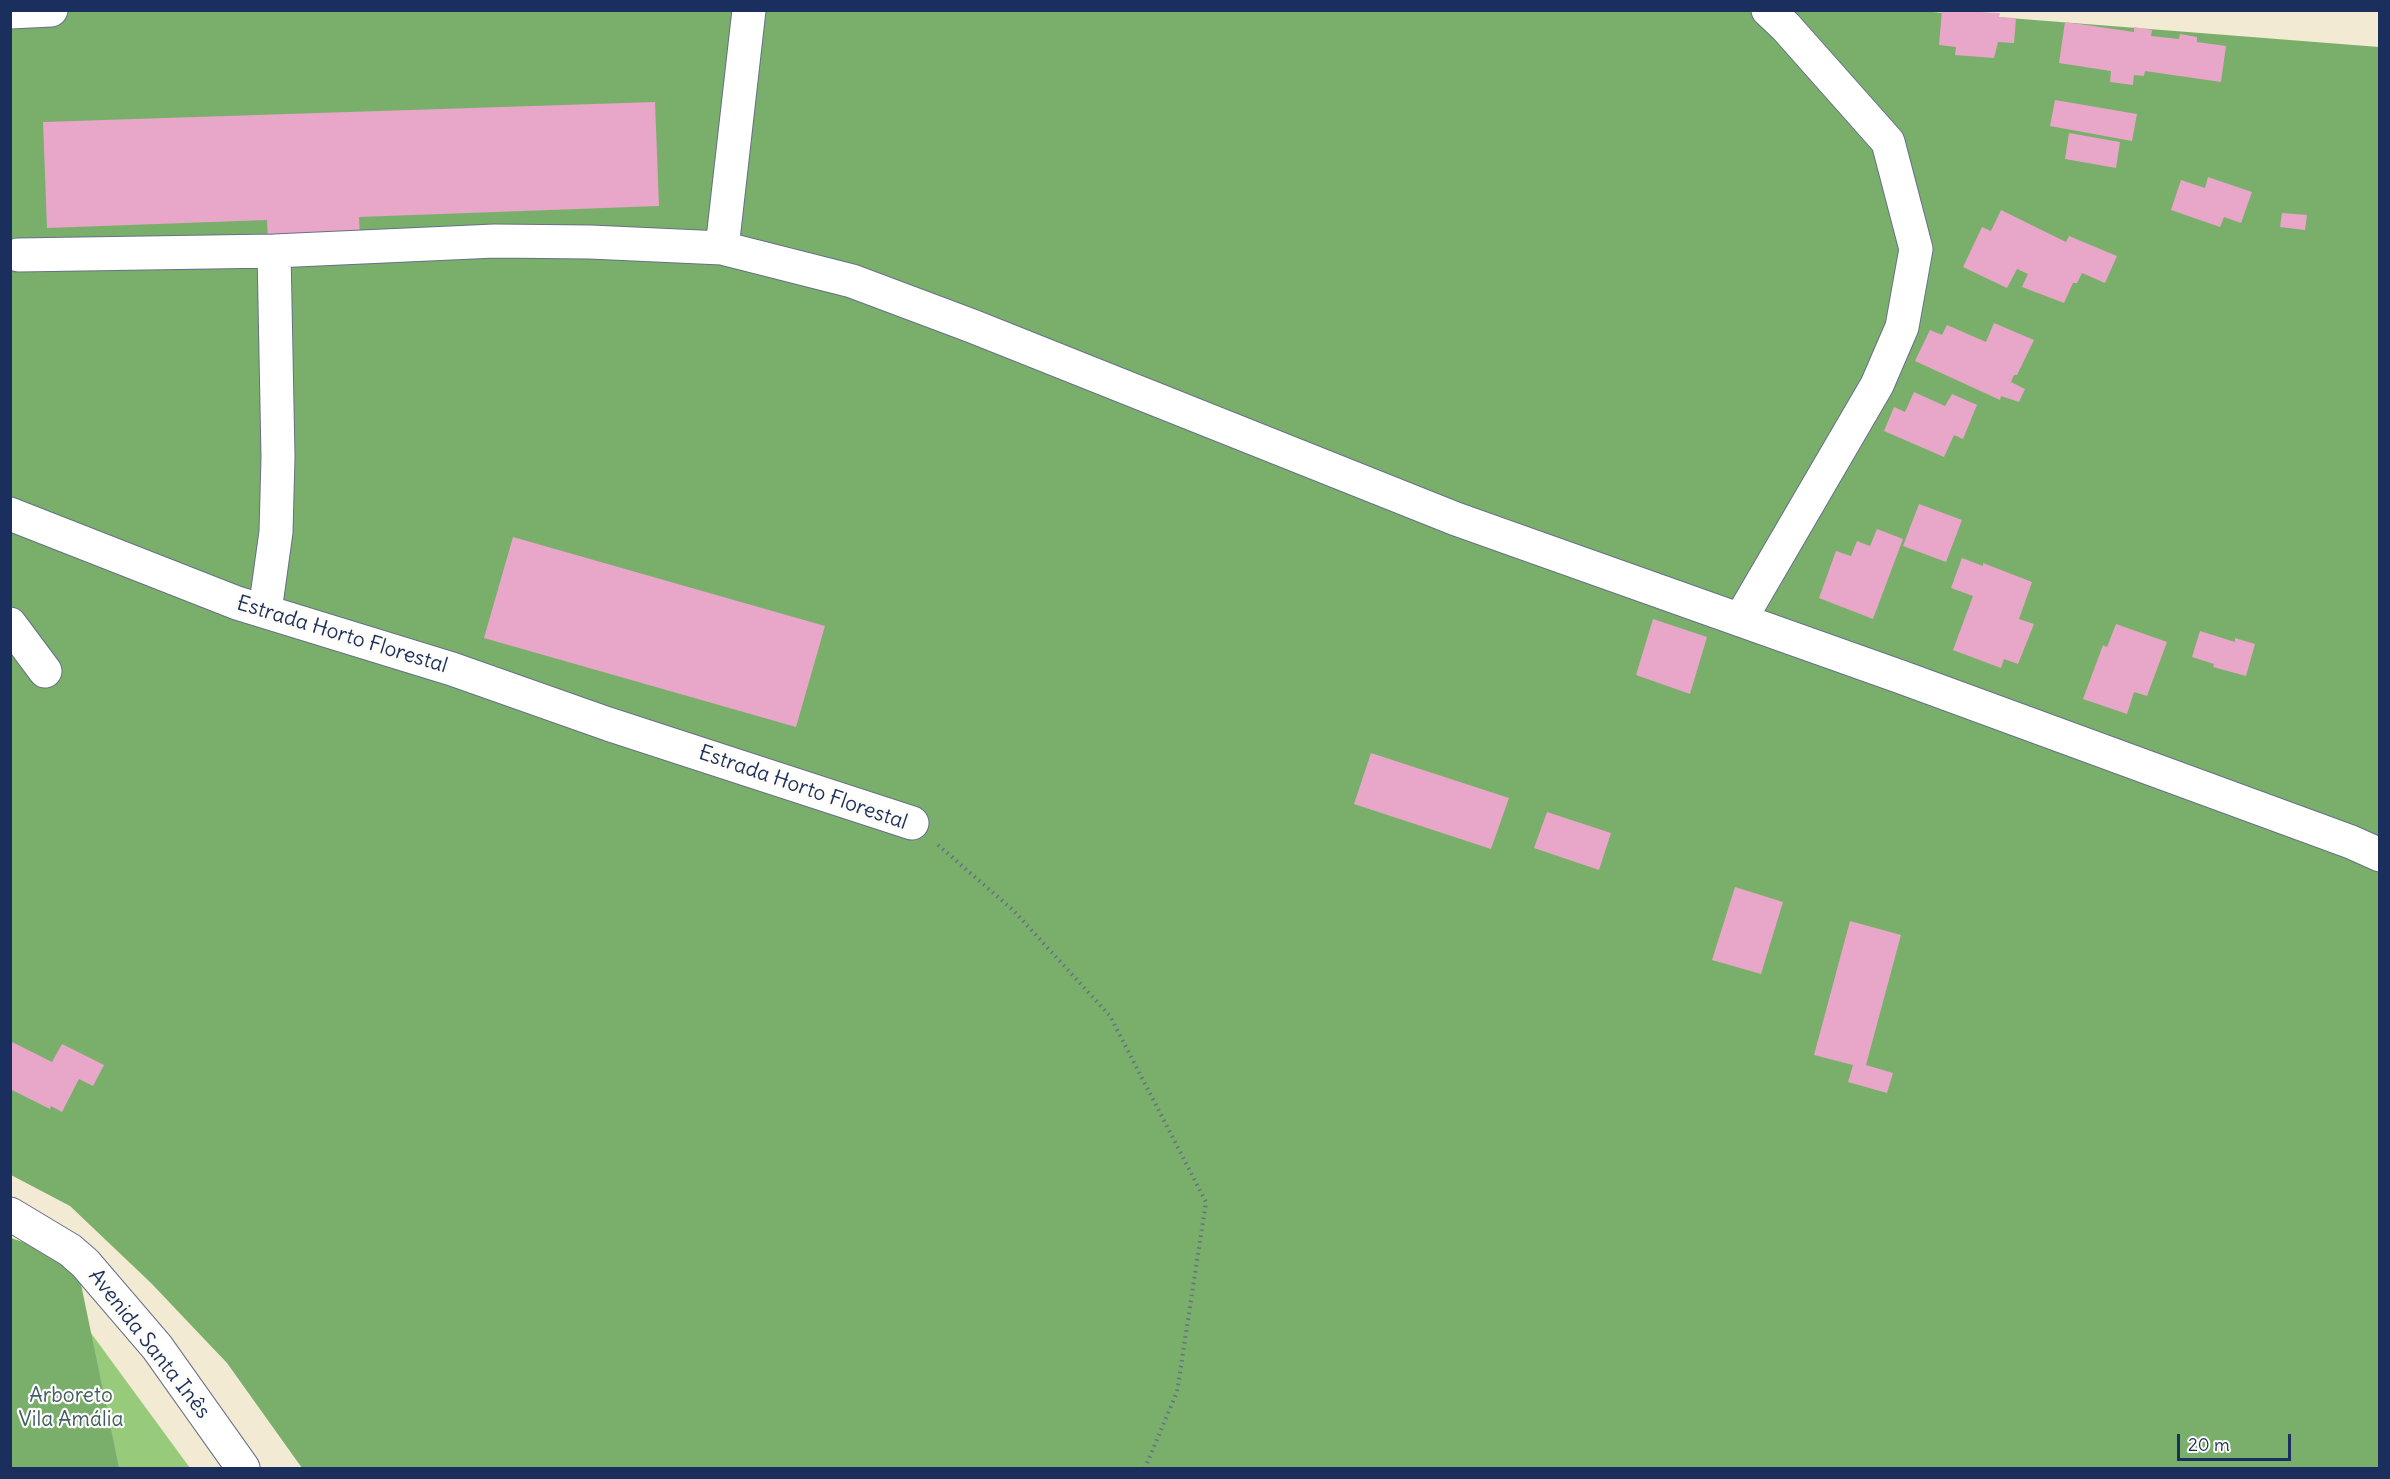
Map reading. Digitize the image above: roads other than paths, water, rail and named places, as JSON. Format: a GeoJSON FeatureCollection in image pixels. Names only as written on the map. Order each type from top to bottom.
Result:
{"type":"FeatureCollection","features":[{"type":"Feature","properties":{"kind":"street"},"geometry":{"type":"LineString","coordinates":[[10,12],[51,10]]}},
{"type":"Feature","properties":{"kind":"street"},"geometry":{"type":"LineString","coordinates":[[722,248],[749,10]]}},
{"type":"Feature","properties":{"kind":"street"},"geometry":{"type":"LineString","coordinates":[[1740,620],[1877,385],[1902,327],[1916,249],[1888,142],[1786,27],[1768,10]]}},
{"type":"Feature","properties":{"kind":"street"},"geometry":{"type":"LineString","coordinates":[[18,255],[274,251],[495,241],[590,242],[722,248],[852,281],[972,326],[1456,519],[2092,747],[2379,855]]}},
{"type":"Feature","properties":{"kind":"street"},"geometry":{"type":"LineString","coordinates":[[265,611],[276,532],[278,457],[274,251]]}},
{"type":"Feature","properties":{"kind":"street","name":"Estrada Horto Florestal"},"geometry":{"type":"LineString","coordinates":[[10,513],[237,603],[452,669],[608,724],[912,823]]}},
{"type":"Feature","properties":{"kind":"street"},"geometry":{"type":"LineString","coordinates":[[10,624],[45,671]]}},
{"type":"Feature","properties":{"kind":"street","name":"Avenida Santa Inês"},"geometry":{"type":"LineString","coordinates":[[10,1214],[70,1250],[85,1263],[157,1347],[243,1468]]}},
{"type":"Feature","properties":{"kind":"park label","name":"Arboreto Vila Amália"},"geometry":{"type":"Point","coordinates":[71,1408]}}]}
